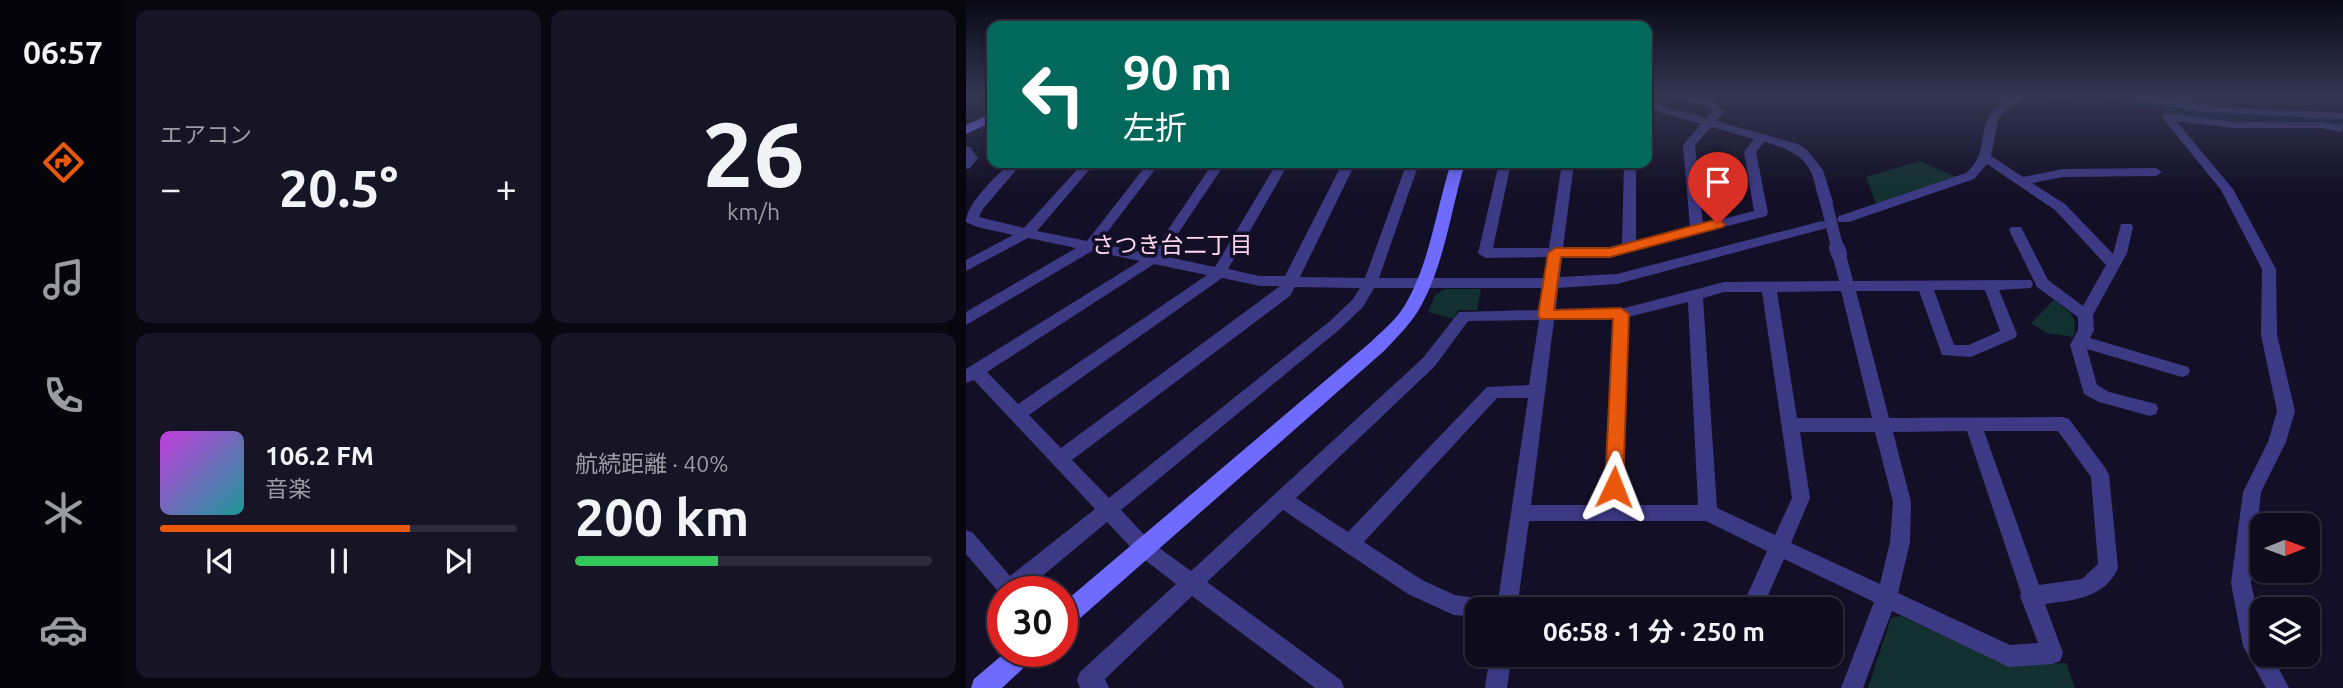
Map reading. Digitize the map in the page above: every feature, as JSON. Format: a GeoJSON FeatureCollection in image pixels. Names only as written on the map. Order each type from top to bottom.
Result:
{"type":"FeatureCollection","features":[{"type":"Feature","properties":{"kind":"street"},"geometry":{"type":"LineString","coordinates":[[1697,229],[1689,145],[1705,127]]}},
{"type":"Feature","properties":{"kind":"street"},"geometry":{"type":"LineString","coordinates":[[1727,127],[1794,147],[1808,155],[1818,169],[1902,502],[1900,541],[1886,599],[1852,688]]}},
{"type":"Feature","properties":{"kind":"street"},"geometry":{"type":"LineString","coordinates":[[1844,219],[1970,176],[1979,170],[1986,158],[1989,127]]}},
{"type":"Feature","properties":{"kind":"street"},"geometry":{"type":"LineString","coordinates":[[2182,127],[2227,189],[2269,268],[2269,335],[2286,411],[2277,442],[2252,492],[2241,583],[2254,646],[2278,688]]}},
{"type":"Feature","properties":{"kind":"street"},"geometry":{"type":"LineString","coordinates":[[1504,168],[1485,253],[1610,252],[1761,213],[1750,152],[1762,137]]}},
{"type":"Feature","properties":{"kind":"street"},"geometry":{"type":"LineString","coordinates":[[966,150],[972,158],[966,165]]}},
{"type":"Feature","properties":{"kind":"street"},"geometry":{"type":"LineString","coordinates":[[1986,158],[2060,207],[2114,264]]}},
{"type":"Feature","properties":{"kind":"street"},"geometry":{"type":"LineString","coordinates":[[1012,168],[969,220],[1260,281],[1550,283],[1617,279],[1822,225]]}},
{"type":"Feature","properties":{"kind":"street"},"geometry":{"type":"LineString","coordinates":[[966,266],[1028,232],[1084,168]]}},
{"type":"Feature","properties":{"kind":"street"},"geometry":{"type":"LineString","coordinates":[[966,319],[1090,246],[1150,168]]}},
{"type":"Feature","properties":{"kind":"street"},"geometry":{"type":"LineString","coordinates":[[1215,168],[1160,252],[972,374],[1016,415],[1144,548],[1333,688]]}},
{"type":"Feature","properties":{"kind":"street"},"geometry":{"type":"LineString","coordinates":[[1016,415],[1218,274],[1280,168]]}},
{"type":"Feature","properties":{"kind":"street"},"geometry":{"type":"LineString","coordinates":[[1058,460],[1285,292],[1293,282],[1347,168]]}},
{"type":"Feature","properties":{"kind":"street"},"geometry":{"type":"LineString","coordinates":[[966,538],[1009,590],[1335,325],[1358,303],[1370,283],[1411,168]]}},
{"type":"Feature","properties":{"kind":"street"},"geometry":{"type":"LineString","coordinates":[[1078,605],[1378,346],[1413,305],[1456,168]]}},
{"type":"Feature","properties":{"kind":"street"},"geometry":{"type":"LineString","coordinates":[[1509,597],[1567,168]]}},
{"type":"Feature","properties":{"kind":"street"},"geometry":{"type":"LineString","coordinates":[[1629,248],[1630,168]]}},
{"type":"Feature","properties":{"kind":"street"},"geometry":{"type":"LineString","coordinates":[[2022,181],[2063,173],[2156,172]]}},
{"type":"Feature","properties":{"kind":"street"},"geometry":{"type":"LineString","coordinates":[[2126,227],[2120,253],[2085,315],[2087,330],[2078,345],[2090,389],[2105,397],[2150,409]]}},
{"type":"Feature","properties":{"kind":"street"},"geometry":{"type":"LineString","coordinates":[[2016,230],[2042,284],[2085,315]]}},
{"type":"Feature","properties":{"kind":"street"},"geometry":{"type":"LineString","coordinates":[[1098,688],[1088,680],[1429,362],[1464,316],[1621,314],[1724,287],[2026,284]]}},
{"type":"Feature","properties":{"kind":"street"},"geometry":{"type":"LineString","coordinates":[[1925,286],[1948,351],[1971,351],[2009,334],[1990,285]]}},
{"type":"Feature","properties":{"kind":"street"},"geometry":{"type":"LineString","coordinates":[[1757,597],[1782,546],[1801,498],[1769,286]]}},
{"type":"Feature","properties":{"kind":"street"},"geometry":{"type":"LineString","coordinates":[[1695,295],[1708,513]]}},
{"type":"Feature","properties":{"kind":"street"},"geometry":{"type":"LineString","coordinates":[[1613,512],[1621,314]]}},
{"type":"Feature","properties":{"kind":"street"},"geometry":{"type":"LineString","coordinates":[[2081,341],[2182,371]]}},
{"type":"Feature","properties":{"kind":"street"},"geometry":{"type":"LineString","coordinates":[[1350,542],[1493,392],[1535,391]]}},
{"type":"Feature","properties":{"kind":"street"},"geometry":{"type":"LineString","coordinates":[[1791,425],[2063,424],[2101,475],[2108,568],[2087,588],[2030,596]]}},
{"type":"Feature","properties":{"kind":"street"},"geometry":{"type":"LineString","coordinates":[[1520,513],[1708,513],[2009,656],[2052,653],[2030,596],[1973,425]]}},
{"type":"Feature","properties":{"kind":"street"},"geometry":{"type":"LineString","coordinates":[[1283,500],[1415,587],[1454,605],[1465,606]]}},
{"type":"Feature","properties":{"kind":"street"},"geometry":{"type":"LineString","coordinates":[[983,688],[1007,667]]}},
{"type":"Feature","properties":{"kind":"street"},"geometry":{"type":"LineString","coordinates":[[1496,688],[1499,667]]}},
{"type":"Feature","properties":{"kind":"green space"},"geometry":{"type":"Polygon","coordinates":[[[1920,161],[1956,177],[1876,204],[1866,177],[1920,161]]]}},
{"type":"Feature","properties":{"kind":"green space"},"geometry":{"type":"Polygon","coordinates":[[[1445,289],[1481,289],[1477,310],[1458,310],[1454,319],[1428,312],[1435,295],[1445,289]]]}},
{"type":"Feature","properties":{"kind":"green space"},"geometry":{"type":"Polygon","coordinates":[[[2054,300],[2072,315],[2075,324],[2073,337],[2047,333],[2031,323],[2054,300]]]}},
{"type":"Feature","properties":{"kind":"green space"},"geometry":{"type":"Polygon","coordinates":[[[1901,616],[2008,665],[2066,663],[2075,688],[1868,688],[1891,618],[1901,616]]]}},
{"type":"Feature","properties":{"kind":"district","name":"さつき台二丁目"},"geometry":{"type":"Point","coordinates":[1172,244]}},
{"type":"Feature","properties":{"kind":"route"},"geometry":{"type":"LineString","coordinates":[[1614,487],[1621,314],[1546,315],[1555,253],[1610,252],[1718,224]]}}]}
